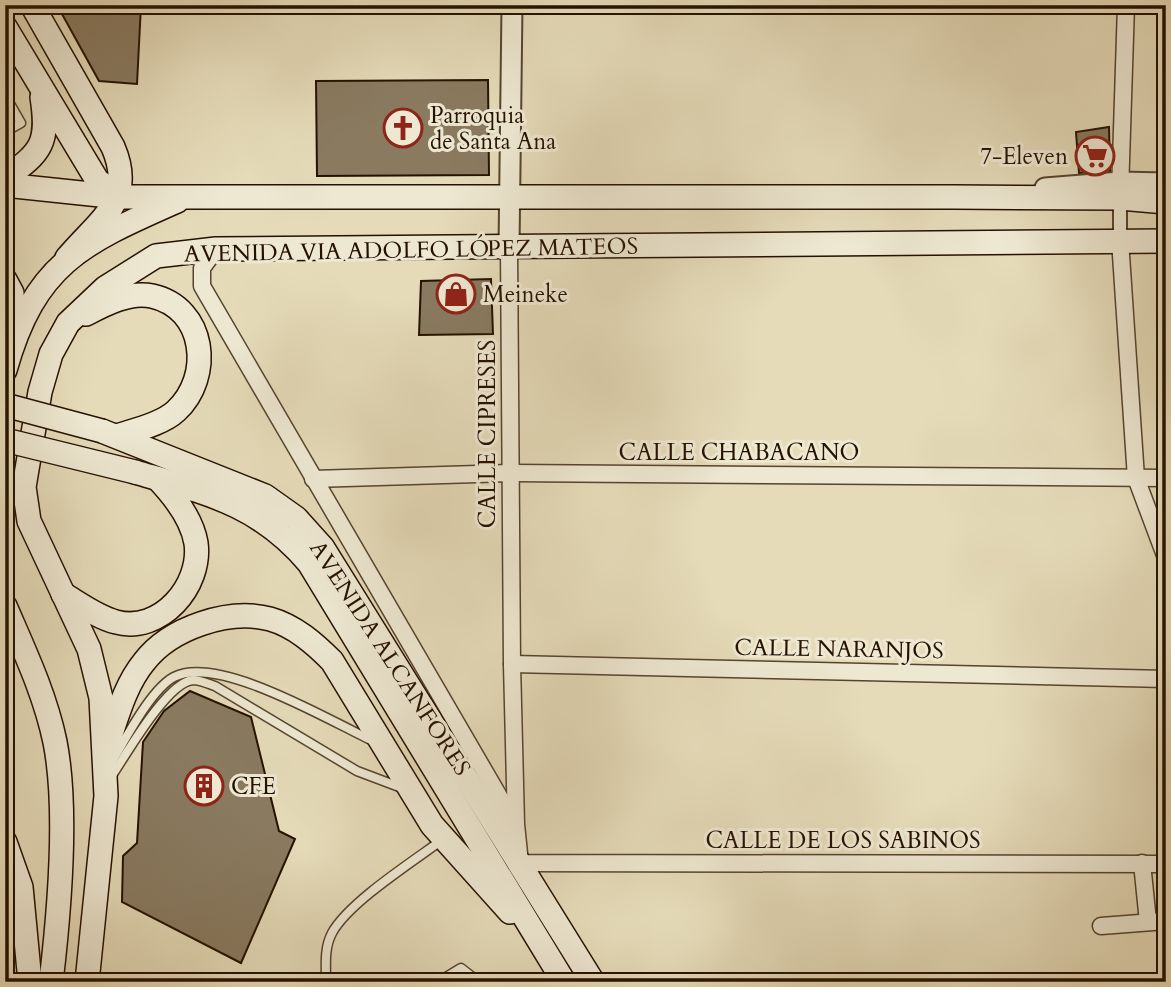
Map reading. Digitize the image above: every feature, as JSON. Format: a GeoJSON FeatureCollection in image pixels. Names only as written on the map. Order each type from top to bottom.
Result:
{"type":"FeatureCollection","features":[{"type":"Feature","properties":{"kind":"main road"},"geometry":{"type":"LineString","coordinates":[[5,370],[14,339],[39,291],[120,197],[123,182],[113,147],[32,5]]}},
{"type":"Feature","properties":{"kind":"main road"},"geometry":{"type":"LineString","coordinates":[[5,27],[97,180],[120,197]]}},
{"type":"Feature","properties":{"kind":"main road"},"geometry":{"type":"LineString","coordinates":[[5,178],[37,153],[44,141],[46,120],[41,89]]}},
{"type":"Feature","properties":{"kind":"main road"},"geometry":{"type":"LineString","coordinates":[[5,185],[120,197],[936,198],[1121,190],[1166,202]]}},
{"type":"Feature","properties":{"kind":"main road"},"geometry":{"type":"LineString","coordinates":[[67,258],[136,219],[186,197]]}},
{"type":"Feature","properties":{"kind":"main road","name":"AVENIDA VIA ADOLFO LÓPEZ MATEOS"},"geometry":{"type":"LineString","coordinates":[[87,982],[105,770],[97,673],[29,521],[24,488],[40,392],[51,354],[68,323],[104,288],[156,256],[216,249],[1166,241]]}},
{"type":"Feature","properties":{"kind":"main road"},"geometry":{"type":"LineString","coordinates":[[5,280],[12,293],[14,339]]}},
{"type":"Feature","properties":{"kind":"main road"},"geometry":{"type":"LineString","coordinates":[[68,323],[132,295],[152,296],[175,306],[192,322],[200,342],[199,369],[190,396],[174,414],[109,434]]}},
{"type":"Feature","properties":{"kind":"main road","name":"AVENIDA ALCANFORES"},"geometry":{"type":"LineString","coordinates":[[5,405],[109,434],[265,496],[296,518],[323,548],[593,982]]}},
{"type":"Feature","properties":{"kind":"main road","name":"AVENIDA ALCANFORES"},"geometry":{"type":"LineString","coordinates":[[5,440],[135,472],[211,495],[254,514],[285,536],[309,563],[564,982]]}},
{"type":"Feature","properties":{"kind":"main road"},"geometry":{"type":"LineString","coordinates":[[63,594],[118,623],[141,622],[162,614],[179,600],[194,569],[196,543],[190,524],[171,492],[158,479]]}},
{"type":"Feature","properties":{"kind":"main road"},"geometry":{"type":"LineString","coordinates":[[5,606],[40,688],[55,743],[60,802],[56,939],[51,982]]}},
{"type":"Feature","properties":{"kind":"main road"},"geometry":{"type":"LineString","coordinates":[[105,770],[125,693],[144,661],[179,633],[197,625],[239,616],[272,620],[316,644],[346,682],[411,791],[444,839],[549,956]]}},
{"type":"Feature","properties":{"kind":"main road"},"geometry":{"type":"LineString","coordinates":[[5,842],[21,887],[30,982]]}},
{"type":"Feature","properties":{"kind":"street","name":"CALLE CIPRESES"},"geometry":{"type":"LineString","coordinates":[[512,5],[509,248],[512,664],[516,824],[520,863]]}},
{"type":"Feature","properties":{"kind":"street"},"geometry":{"type":"LineString","coordinates":[[1126,5],[1120,240],[1136,478],[1166,558]]}},
{"type":"Feature","properties":{"kind":"street"},"geometry":{"type":"LineString","coordinates":[[1121,190],[1166,183]]}},
{"type":"Feature","properties":{"kind":"street","name":"AVENIDA ALCANFORES"},"geometry":{"type":"LineString","coordinates":[[216,249],[202,268],[202,286],[516,824]]}},
{"type":"Feature","properties":{"kind":"street","name":"CALLE CHABACANO"},"geometry":{"type":"LineString","coordinates":[[313,480],[512,473],[1166,478]]}},
{"type":"Feature","properties":{"kind":"street","name":"CALLE NARANJOS"},"geometry":{"type":"LineString","coordinates":[[512,664],[1166,679]]}},
{"type":"Feature","properties":{"kind":"street","name":"CALLE DE LOS SABINOS"},"geometry":{"type":"LineString","coordinates":[[520,863],[1166,864]]}},
{"type":"Feature","properties":{"kind":"street"},"geometry":{"type":"LineString","coordinates":[[1142,863],[1148,922]]}},
{"type":"Feature","properties":{"kind":"street"},"geometry":{"type":"LineString","coordinates":[[1101,926],[1166,921]]}},
{"type":"Feature","properties":{"kind":"lane"},"geometry":{"type":"LineString","coordinates":[[5,95],[21,123],[5,132]]}},
{"type":"Feature","properties":{"kind":"lane"},"geometry":{"type":"LineString","coordinates":[[105,770],[156,694],[173,677],[194,670],[233,676],[384,746]]}},
{"type":"Feature","properties":{"kind":"lane"},"geometry":{"type":"LineString","coordinates":[[105,770],[163,702],[179,687],[192,680],[215,686],[357,771],[411,791]]}},
{"type":"Feature","properties":{"kind":"lane"},"geometry":{"type":"LineString","coordinates":[[326,982],[328,944],[344,916],[444,839]]}},
{"type":"Feature","properties":{"kind":"lane"},"geometry":{"type":"LineString","coordinates":[[438,982],[461,968],[479,982]]}},
{"type":"Feature","properties":{"kind":"building"},"geometry":{"type":"Polygon","coordinates":[[[57,5],[141,5],[137,84],[99,81],[57,5]]]}},
{"type":"Feature","properties":{"kind":"building","name":"Parroquia de Santa Ana"},"geometry":{"type":"Polygon","coordinates":[[[488,80],[489,175],[317,176],[316,81],[488,80]]]}},
{"type":"Feature","properties":{"kind":"building","name":"7-Eleven"},"geometry":{"type":"Polygon","coordinates":[[[1109,127],[1110,171],[1079,173],[1076,132],[1109,127]]]}},
{"type":"Feature","properties":{"kind":"building","name":"Meineke"},"geometry":{"type":"Polygon","coordinates":[[[491,279],[493,334],[419,335],[421,281],[491,279]]]}},
{"type":"Feature","properties":{"kind":"building","name":"CFE"},"geometry":{"type":"Polygon","coordinates":[[[190,691],[251,717],[279,831],[295,839],[241,963],[122,902],[123,856],[137,843],[143,742],[164,711],[190,691]]]}},
{"type":"Feature","properties":{"kind":"place","name":"Parroquia de Santa Ana"},"geometry":{"type":"Point","coordinates":[403,128]}},
{"type":"Feature","properties":{"kind":"place","name":"7-Eleven"},"geometry":{"type":"Point","coordinates":[1095,156]}},
{"type":"Feature","properties":{"kind":"place","name":"Meineke"},"geometry":{"type":"Point","coordinates":[456,294]}},
{"type":"Feature","properties":{"kind":"place","name":"CFE"},"geometry":{"type":"Point","coordinates":[204,786]}}]}
